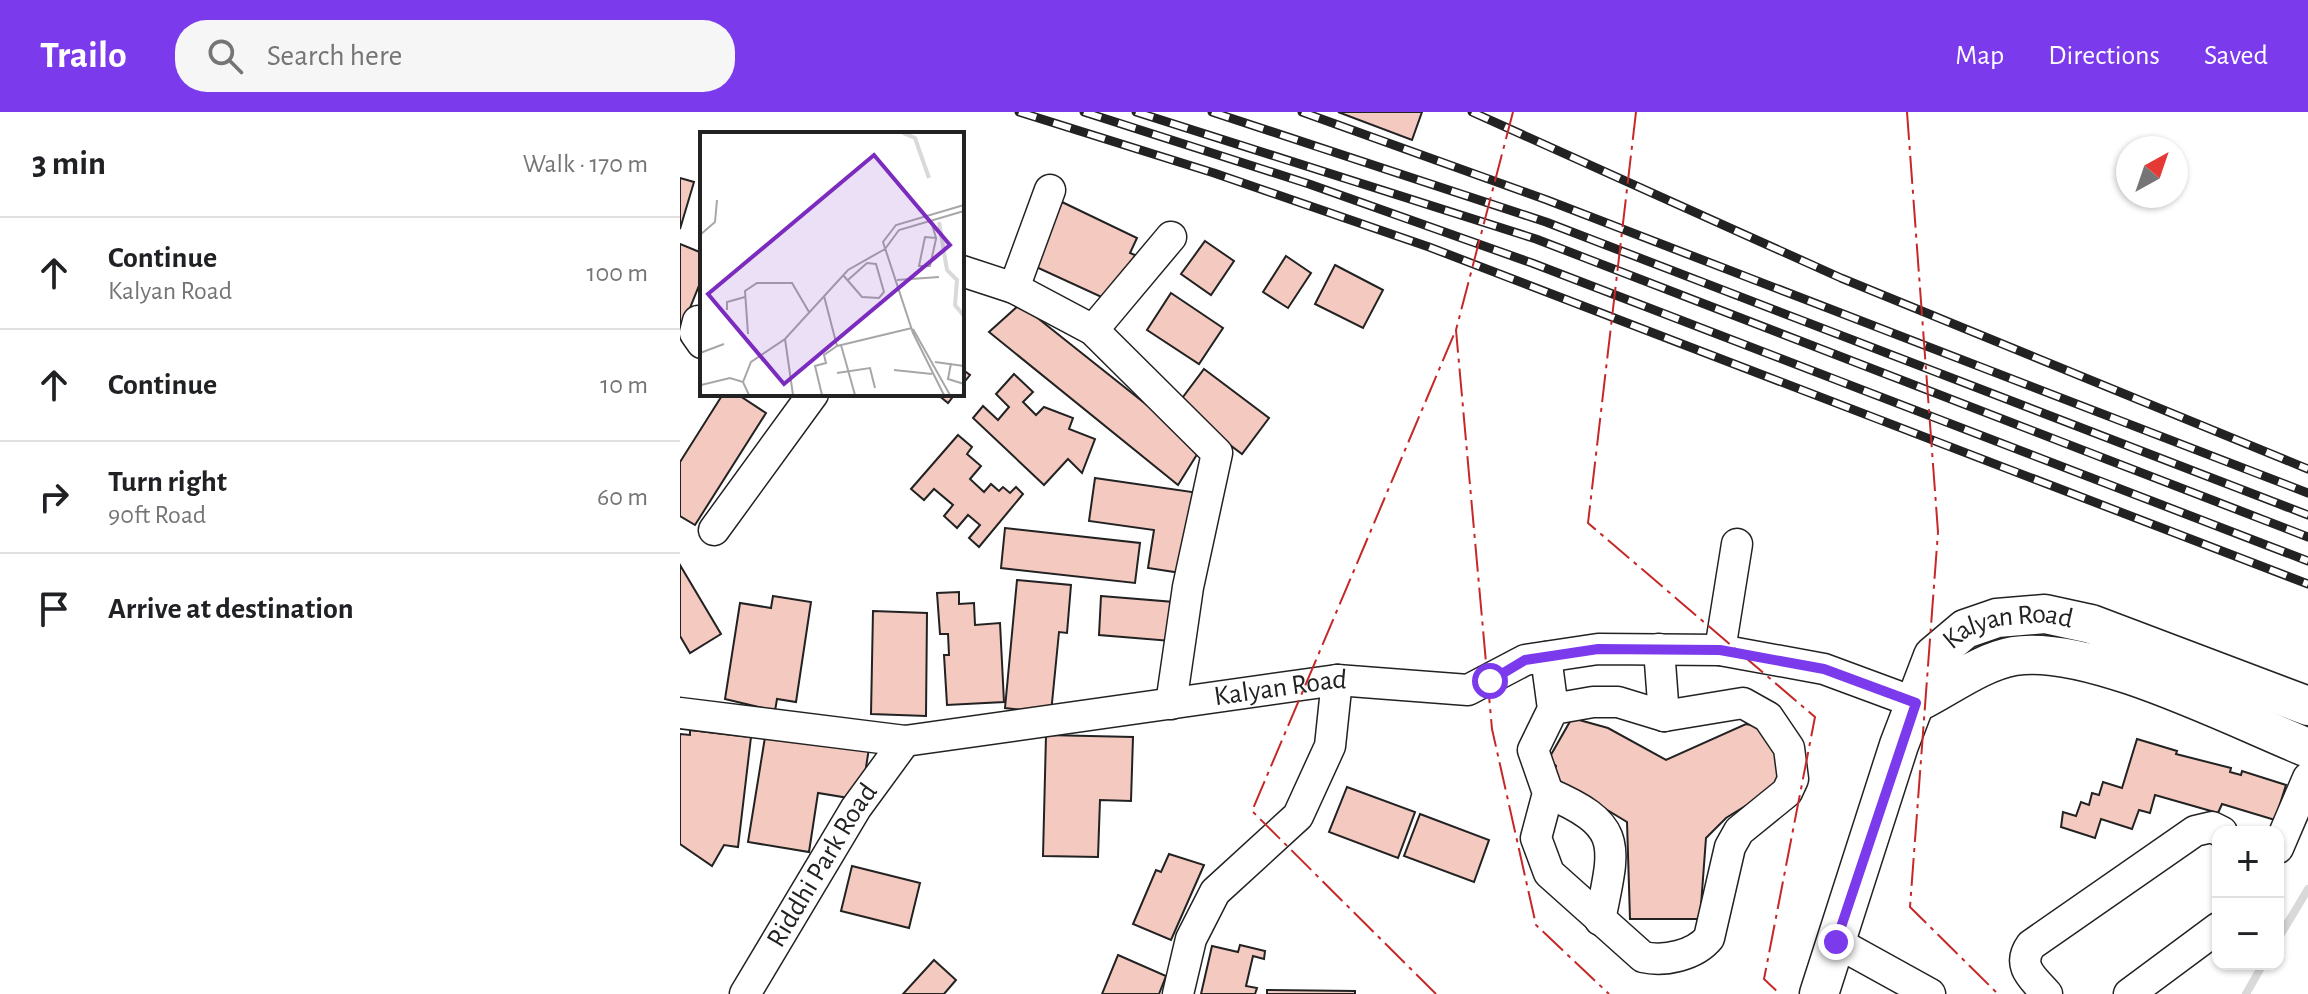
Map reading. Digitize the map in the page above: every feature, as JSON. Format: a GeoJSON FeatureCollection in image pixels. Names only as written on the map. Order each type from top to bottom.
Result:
{"type":"FeatureCollection","features":[{"type":"Feature","properties":{"kind":"main road"},"geometry":{"type":"LineString","coordinates":[[2045,614],[2046,654]]}},
{"type":"Feature","properties":{"kind":"main road","name":"Kalyan Road"},"geometry":{"type":"LineString","coordinates":[[1916,703],[1933,656],[1965,629],[1997,618],[2045,614],[2091,624],[2308,706]]}},
{"type":"Feature","properties":{"kind":"main road","name":"Kalyan Road"},"geometry":{"type":"LineString","coordinates":[[1916,703],[1982,667],[2012,656],[2046,654],[2110,668],[2308,748]]}},
{"type":"Feature","properties":{"kind":"main road"},"geometry":{"type":"LineString","coordinates":[[1819,994],[1916,703]]}},
{"type":"Feature","properties":{"kind":"street"},"geometry":{"type":"LineString","coordinates":[[1014,288],[1050,190]]}},
{"type":"Feature","properties":{"kind":"street"},"geometry":{"type":"LineString","coordinates":[[1093,330],[1171,237]]}},
{"type":"Feature","properties":{"kind":"street"},"geometry":{"type":"LineString","coordinates":[[964,272],[1014,288],[1093,330],[1217,453],[1188,587],[1171,704]]}},
{"type":"Feature","properties":{"kind":"street"},"geometry":{"type":"LineString","coordinates":[[714,530],[812,396]]}},
{"type":"Feature","properties":{"kind":"street"},"geometry":{"type":"LineString","coordinates":[[1720,650],[1737,544]]}},
{"type":"Feature","properties":{"kind":"street","name":"Kalyan Road"},"geometry":{"type":"LineString","coordinates":[[680,713],[905,741],[1337,680],[1468,690],[1525,660],[1598,649],[1720,650],[1824,669],[1916,703]]}},
{"type":"Feature","properties":{"kind":"street"},"geometry":{"type":"LineString","coordinates":[[1659,649],[1664,716]]}},
{"type":"Feature","properties":{"kind":"street"},"geometry":{"type":"LineString","coordinates":[[1546,657],[1553,709],[1533,750],[1548,793],[1536,838],[1538,853],[1549,873],[1643,957],[1652,959],[1701,948],[1709,938],[1730,847],[1747,823],[1782,797],[1793,779],[1789,748],[1768,717],[1743,703],[1664,716],[1618,702],[1593,702],[1553,709]]}},
{"type":"Feature","properties":{"kind":"street"},"geometry":{"type":"LineString","coordinates":[[1178,994],[1191,939],[1215,892],[1298,816],[1330,746],[1337,680]]}},
{"type":"Feature","properties":{"kind":"street","name":"Riddhi Park Road"},"geometry":{"type":"LineString","coordinates":[[745,994],[843,828],[880,770],[905,741]]}},
{"type":"Feature","properties":{"kind":"street"},"geometry":{"type":"LineString","coordinates":[[2284,834],[2308,778]]}},
{"type":"Feature","properties":{"kind":"street"},"geometry":{"type":"LineString","coordinates":[[1548,793],[1582,807],[1596,817],[1605,830],[1613,857],[1600,920]]}},
{"type":"Feature","properties":{"kind":"street"},"geometry":{"type":"LineString","coordinates":[[2047,994],[2025,968],[2025,953],[2031,945],[2195,831],[2212,827]]}},
{"type":"Feature","properties":{"kind":"street"},"geometry":{"type":"LineString","coordinates":[[2129,994],[2212,932]]}},
{"type":"Feature","properties":{"kind":"street"},"geometry":{"type":"LineString","coordinates":[[1836,942],[1930,994]]}},
{"type":"Feature","properties":{"kind":"building"},"geometry":{"type":"Polygon","coordinates":[[[1338,112],[1422,112],[1412,140],[1338,112]]]}},
{"type":"Feature","properties":{"kind":"building"},"geometry":{"type":"Polygon","coordinates":[[[680,178],[694,182],[680,229],[680,178]]]}},
{"type":"Feature","properties":{"kind":"building"},"geometry":{"type":"Polygon","coordinates":[[[1062,202],[1137,238],[1130,253],[1135,255],[1125,278],[1108,300],[1034,266],[1062,202]]]}},
{"type":"Feature","properties":{"kind":"building"},"geometry":{"type":"Polygon","coordinates":[[[1205,241],[1234,261],[1211,295],[1181,274],[1205,241]]]}},
{"type":"Feature","properties":{"kind":"building"},"geometry":{"type":"Polygon","coordinates":[[[680,244],[700,252],[700,283],[680,333],[680,244]]]}},
{"type":"Feature","properties":{"kind":"building"},"geometry":{"type":"Polygon","coordinates":[[[1286,256],[1311,273],[1288,308],[1263,292],[1286,256]]]}},
{"type":"Feature","properties":{"kind":"building"},"geometry":{"type":"Polygon","coordinates":[[[1335,265],[1383,290],[1363,328],[1315,304],[1335,265]]]}},
{"type":"Feature","properties":{"kind":"building"},"geometry":{"type":"Polygon","coordinates":[[[1171,293],[1223,328],[1199,364],[1147,330],[1171,293]]]}},
{"type":"Feature","properties":{"kind":"building"},"geometry":{"type":"Polygon","coordinates":[[[1020,304],[1201,448],[1178,485],[989,332],[1020,304]]]}},
{"type":"Feature","properties":{"kind":"building"},"geometry":{"type":"Polygon","coordinates":[[[1204,369],[1269,418],[1242,454],[1177,405],[1204,369]]]}},
{"type":"Feature","properties":{"kind":"building"},"geometry":{"type":"Polygon","coordinates":[[[1014,374],[1033,392],[1023,402],[1036,415],[1044,407],[1073,418],[1069,429],[1095,439],[1082,473],[1068,459],[1044,485],[973,418],[983,406],[998,420],[1009,407],[996,394],[1014,374]]]}},
{"type":"Feature","properties":{"kind":"building"},"geometry":{"type":"Polygon","coordinates":[[[722,396],[740,396],[766,413],[695,525],[680,516],[680,462],[722,396]]]}},
{"type":"Feature","properties":{"kind":"building"},"geometry":{"type":"Polygon","coordinates":[[[939,396],[953,396],[948,403],[939,396]]]}},
{"type":"Feature","properties":{"kind":"building"},"geometry":{"type":"Polygon","coordinates":[[[958,435],[972,447],[967,454],[981,466],[970,479],[984,492],[991,484],[999,491],[1003,487],[1010,493],[1016,487],[1023,494],[979,547],[969,538],[980,525],[968,515],[957,528],[944,516],[953,505],[934,489],[924,500],[911,489],[958,435]]]}},
{"type":"Feature","properties":{"kind":"building"},"geometry":{"type":"Polygon","coordinates":[[[1095,478],[1199,493],[1181,573],[1148,568],[1154,530],[1089,521],[1095,478]]]}},
{"type":"Feature","properties":{"kind":"building"},"geometry":{"type":"Polygon","coordinates":[[[1005,528],[1140,543],[1135,583],[1001,568],[1005,528]]]}},
{"type":"Feature","properties":{"kind":"building"},"geometry":{"type":"Polygon","coordinates":[[[680,565],[721,634],[690,653],[680,636],[680,565]]]}},
{"type":"Feature","properties":{"kind":"building"},"geometry":{"type":"Polygon","coordinates":[[[1017,580],[1071,585],[1067,633],[1059,632],[1051,713],[1005,708],[1017,580]]]}},
{"type":"Feature","properties":{"kind":"building"},"geometry":{"type":"Polygon","coordinates":[[[959,592],[959,604],[974,603],[975,625],[1000,623],[1004,702],[947,705],[944,655],[949,655],[948,634],[940,634],[937,593],[959,592]]]}},
{"type":"Feature","properties":{"kind":"building"},"geometry":{"type":"Polygon","coordinates":[[[773,596],[811,602],[796,702],[777,699],[775,711],[725,699],[740,603],[771,608],[773,596]]]}},
{"type":"Feature","properties":{"kind":"building"},"geometry":{"type":"Polygon","coordinates":[[[1101,596],[1174,602],[1171,641],[1099,635],[1101,596]]]}},
{"type":"Feature","properties":{"kind":"building"},"geometry":{"type":"Polygon","coordinates":[[[873,611],[927,613],[926,716],[871,714],[873,611]]]}},
{"type":"Feature","properties":{"kind":"building"},"geometry":{"type":"Polygon","coordinates":[[[1572,718],[1608,728],[1666,760],[1746,724],[1760,727],[1781,760],[1776,787],[1726,818],[1706,838],[1700,919],[1630,919],[1627,822],[1553,777],[1556,766],[1548,760],[1572,718]]]}},
{"type":"Feature","properties":{"kind":"building"},"geometry":{"type":"Polygon","coordinates":[[[690,730],[751,737],[738,847],[724,845],[712,866],[680,844],[680,734],[690,735],[690,730]]]}},
{"type":"Feature","properties":{"kind":"building"},"geometry":{"type":"Polygon","coordinates":[[[766,731],[869,748],[861,800],[818,793],[809,852],[748,842],[766,731]]]}},
{"type":"Feature","properties":{"kind":"building"},"geometry":{"type":"Polygon","coordinates":[[[1046,735],[1133,737],[1131,801],[1100,800],[1098,857],[1043,856],[1046,735]]]}},
{"type":"Feature","properties":{"kind":"building"},"geometry":{"type":"Polygon","coordinates":[[[2137,739],[2177,751],[2176,754],[2231,768],[2230,772],[2241,775],[2242,771],[2286,785],[2275,820],[2222,804],[2218,813],[2155,795],[2150,813],[2139,810],[2132,829],[2101,819],[2095,838],[2061,827],[2063,812],[2076,816],[2081,802],[2089,805],[2092,793],[2099,795],[2103,782],[2122,788],[2137,739]]]}},
{"type":"Feature","properties":{"kind":"building"},"geometry":{"type":"Polygon","coordinates":[[[1347,787],[1415,812],[1398,858],[1329,832],[1347,787]]]}},
{"type":"Feature","properties":{"kind":"building"},"geometry":{"type":"Polygon","coordinates":[[[1420,814],[1489,840],[1474,882],[1404,856],[1420,814]]]}},
{"type":"Feature","properties":{"kind":"building"},"geometry":{"type":"Polygon","coordinates":[[[1169,854],[1204,865],[1171,940],[1133,924],[1156,870],[1161,872],[1169,854]]]}},
{"type":"Feature","properties":{"kind":"building"},"geometry":{"type":"Polygon","coordinates":[[[852,866],[920,883],[909,928],[841,911],[852,866]]]}},
{"type":"Feature","properties":{"kind":"building"},"geometry":{"type":"Polygon","coordinates":[[[1240,945],[1265,951],[1264,959],[1253,956],[1246,986],[1257,988],[1255,994],[1201,994],[1212,946],[1238,952],[1240,945]]]}},
{"type":"Feature","properties":{"kind":"building"},"geometry":{"type":"Polygon","coordinates":[[[1118,955],[1166,976],[1159,994],[1102,994],[1118,955]]]}},
{"type":"Feature","properties":{"kind":"building"},"geometry":{"type":"Polygon","coordinates":[[[934,960],[956,980],[944,994],[903,994],[934,960]]]}},
{"type":"Feature","properties":{"kind":"building"},"geometry":{"type":"Polygon","coordinates":[[[1267,990],[1355,991],[1355,994],[1267,994],[1267,990]]]}},
{"type":"Feature","properties":{"kind":"waterway"},"geometry":{"type":"LineString","coordinates":[[2284,929],[2308,889]]}},
{"type":"Feature","properties":{"kind":"waterway"},"geometry":{"type":"LineString","coordinates":[[2246,994],[2260,970]]}},
{"type":"Feature","properties":{"kind":"railway"},"geometry":{"type":"LineString","coordinates":[[1019,112],[1214,173],[1429,247],[2308,584]]}},
{"type":"Feature","properties":{"kind":"railway"},"geometry":{"type":"LineString","coordinates":[[1084,112],[1309,184],[1532,263],[2308,561]]}},
{"type":"Feature","properties":{"kind":"railway"},"geometry":{"type":"LineString","coordinates":[[1136,112],[1536,239],[2308,537]]}},
{"type":"Feature","properties":{"kind":"railway"},"geometry":{"type":"LineString","coordinates":[[1212,112],[1546,222],[2308,515]]}},
{"type":"Feature","properties":{"kind":"railway"},"geometry":{"type":"LineString","coordinates":[[1302,112],[1547,200],[2308,493]]}},
{"type":"Feature","properties":{"kind":"railway"},"geometry":{"type":"LineString","coordinates":[[1472,112],[1841,278],[2308,469]]}},
{"type":"Feature","properties":{"kind":"power"},"geometry":{"type":"LineString","coordinates":[[1513,112],[1456,330],[1492,729],[1536,925],[1609,994]]}},
{"type":"Feature","properties":{"kind":"power"},"geometry":{"type":"LineString","coordinates":[[1636,112],[1588,523],[1815,717],[1764,979],[1780,994]]}},
{"type":"Feature","properties":{"kind":"power"},"geometry":{"type":"LineString","coordinates":[[1907,112],[1938,532],[1910,907],[1998,994]]}},
{"type":"Feature","properties":{"kind":"power"},"geometry":{"type":"LineString","coordinates":[[1436,994],[1252,811],[1455,332]]}},
{"type":"Feature","properties":{"kind":"route"},"geometry":{"type":"LineString","coordinates":[[1490,681],[1509,666],[1525,660],[1598,649],[1720,650],[1824,669],[1916,703],[1899,745],[1836,942]]}}]}
